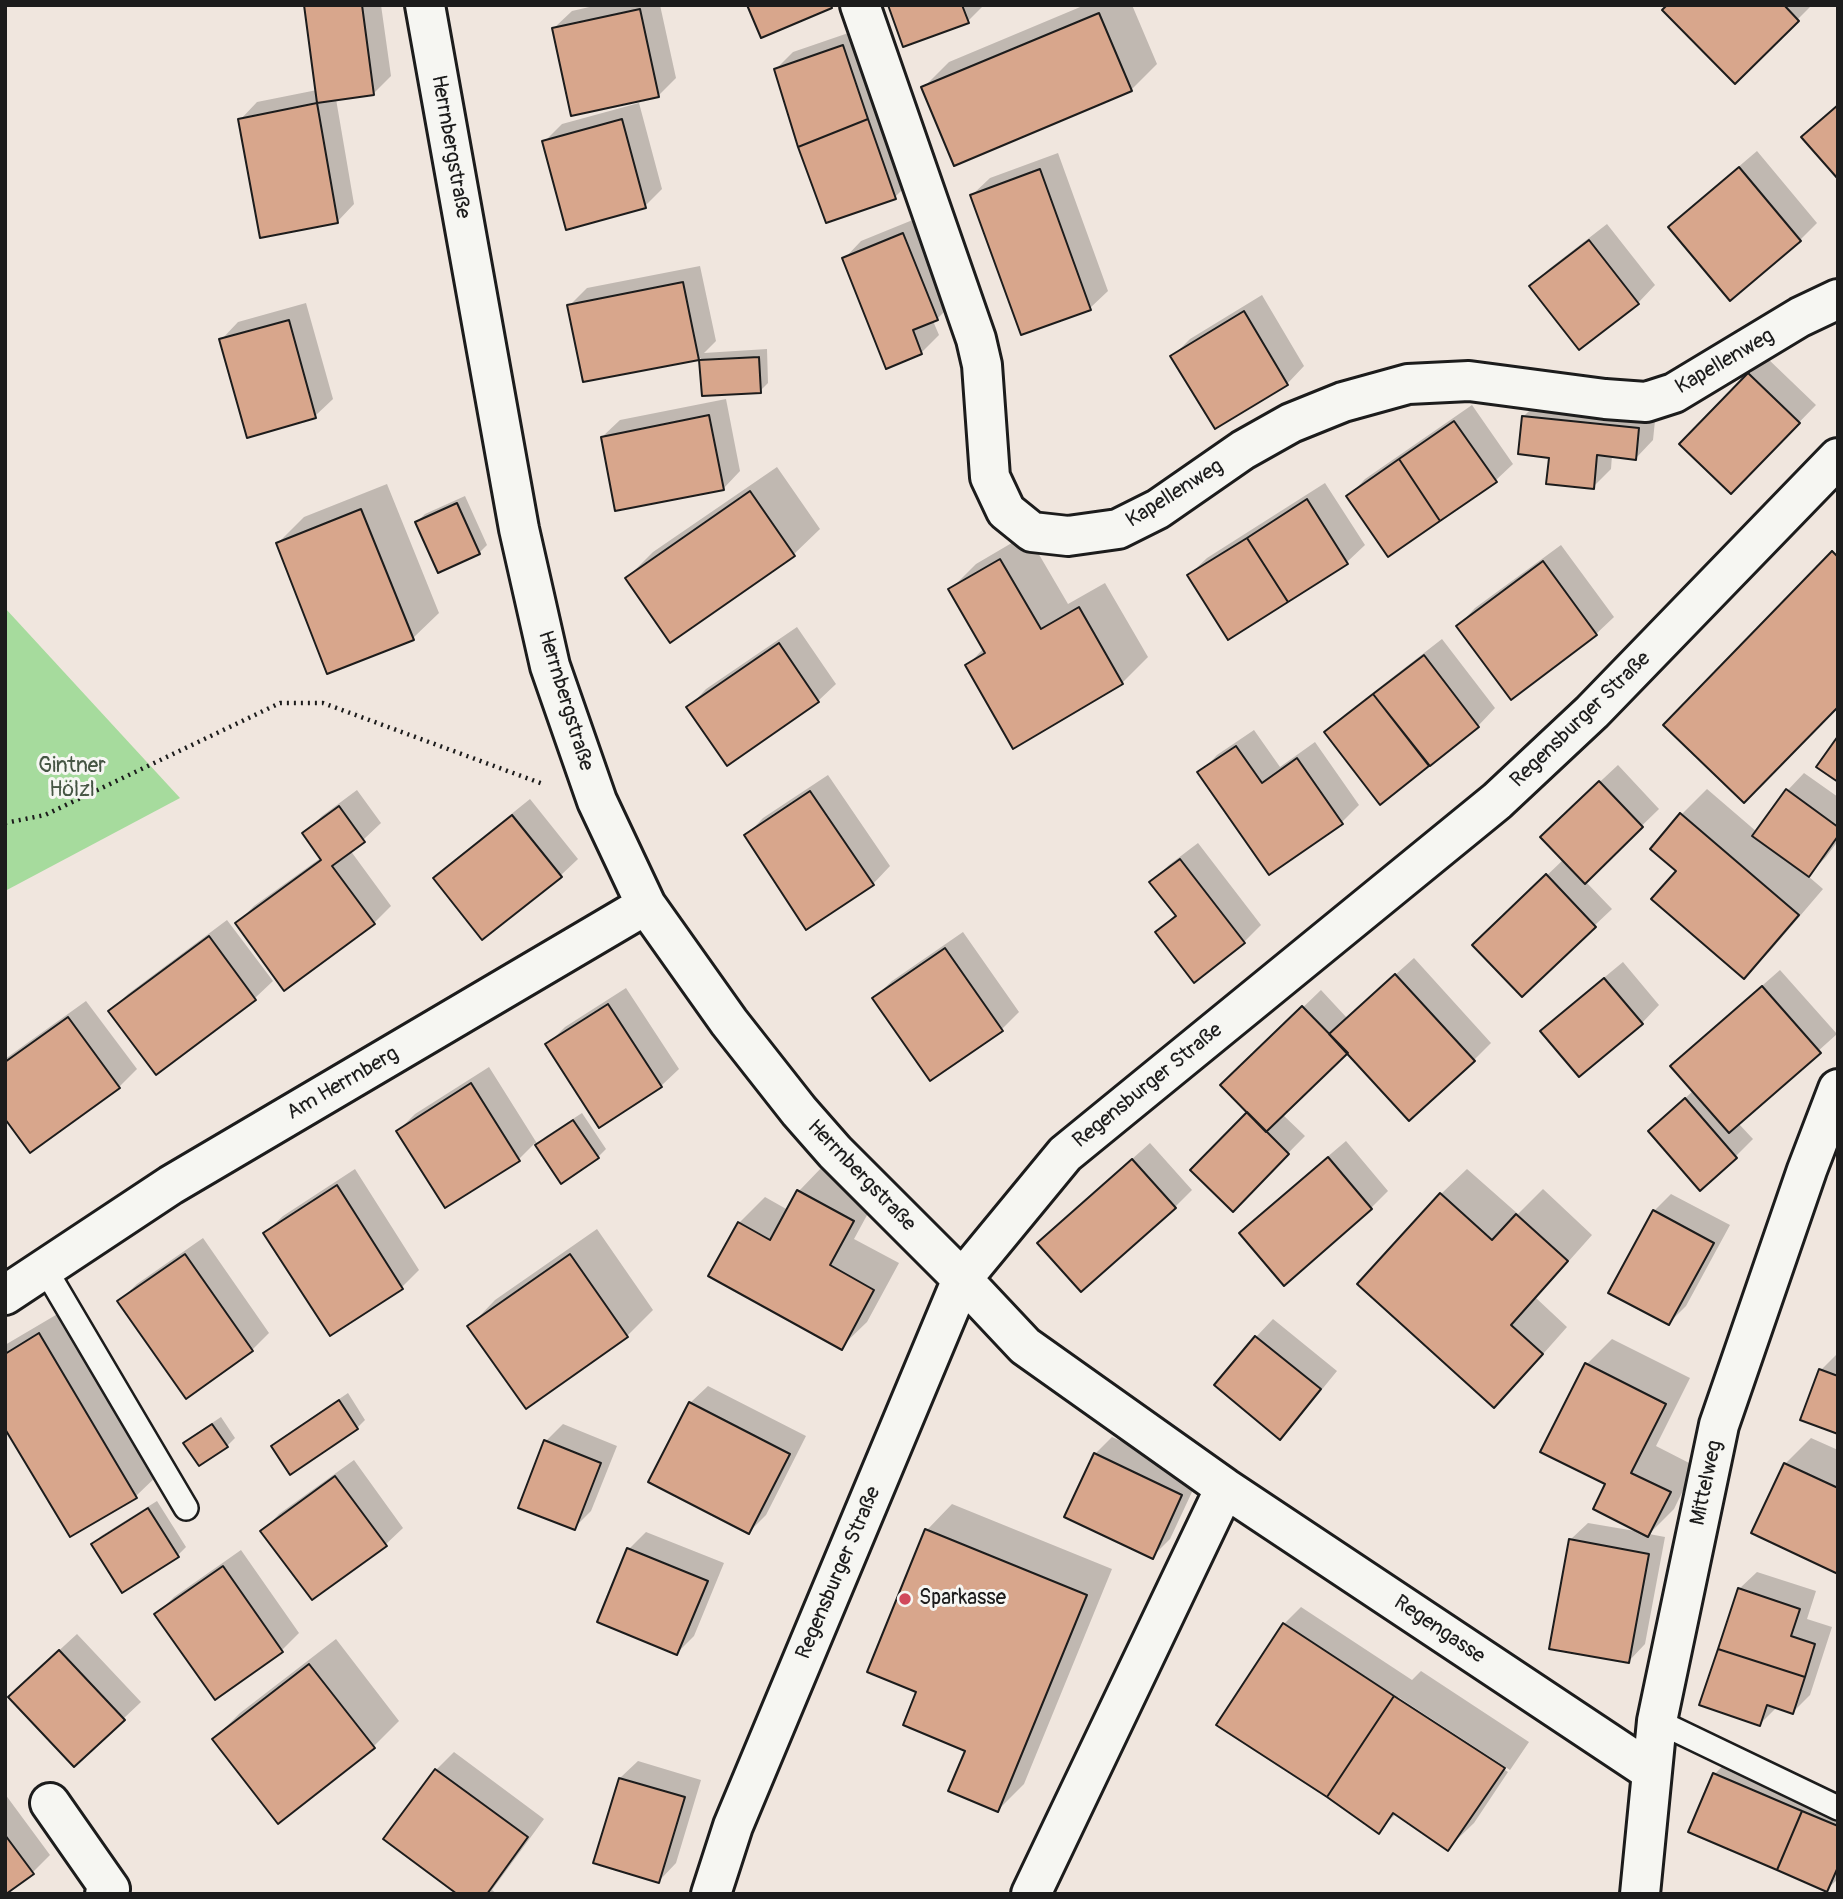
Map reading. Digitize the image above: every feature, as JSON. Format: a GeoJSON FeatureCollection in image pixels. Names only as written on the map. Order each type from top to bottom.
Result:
{"type":"FeatureCollection","features":[{"type":"Feature","properties":{"kind":"street","name":"Herrnbergstraße"},"geometry":{"type":"LineString","coordinates":[[425,5],[519,529],[550,666],[597,801],[646,905],[729,1022],[835,1152],[962,1279]]}},
{"type":"Feature","properties":{"kind":"street","name":"Kapellenweg"},"geometry":{"type":"LineString","coordinates":[[860,5],[976,339],[982,365],[990,477],[1006,511],[1032,532],[1068,536],[1118,529],[1158,509],[1243,450],[1291,423],[1343,402],[1408,384],[1469,381],[1646,402],[1674,393],[1800,317],[1838,299]]}},
{"type":"Feature","properties":{"kind":"street","name":"Regensburger Straße"},"geometry":{"type":"LineString","coordinates":[[711,1894],[733,1826],[962,1279],[1065,1154],[1497,801],[1592,712],[1838,458]]}},
{"type":"Feature","properties":{"kind":"street","name":"Am Herrnberg"},"geometry":{"type":"LineString","coordinates":[[5,1295],[171,1185],[646,905]]}},
{"type":"Feature","properties":{"kind":"street","name":"Mittelweg"},"geometry":{"type":"LineString","coordinates":[[1640,1894],[1657,1721],[1719,1425],[1838,1088]]}},
{"type":"Feature","properties":{"kind":"street","name":"Regengasse"},"geometry":{"type":"LineString","coordinates":[[962,1279],[1025,1346],[1225,1488],[1652,1772]]}},
{"type":"Feature","properties":{"kind":"street"},"geometry":{"type":"LineString","coordinates":[[1031,1894],[1225,1488]]}},
{"type":"Feature","properties":{"kind":"street"},"geometry":{"type":"LineString","coordinates":[[50,1803],[110,1889],[105,1894]]}},
{"type":"Feature","properties":{"kind":"lane"},"geometry":{"type":"LineString","coordinates":[[45,1269],[186,1508]]}},
{"type":"Feature","properties":{"kind":"lane"},"geometry":{"type":"LineString","coordinates":[[1657,1721],[1838,1808]]}},
{"type":"Feature","properties":{"kind":"path"},"geometry":{"type":"LineString","coordinates":[[5,823],[45,816],[279,703],[323,703],[597,801]]}},
{"type":"Feature","properties":{"kind":"green space","name":"Gintner Hölzl"},"geometry":{"type":"Polygon","coordinates":[[[5,608],[180,798],[5,891],[5,608]]]}},
{"type":"Feature","properties":{"kind":"building"},"geometry":{"type":"Polygon","coordinates":[[[304,5],[362,5],[374,95],[317,103],[304,5]]]}},
{"type":"Feature","properties":{"kind":"building"},"geometry":{"type":"Polygon","coordinates":[[[747,5],[831,5],[832,8],[761,38],[747,5]]]}},
{"type":"Feature","properties":{"kind":"building"},"geometry":{"type":"Polygon","coordinates":[[[888,5],[962,5],[969,23],[903,47],[888,5]]]}},
{"type":"Feature","properties":{"kind":"building"},"geometry":{"type":"Polygon","coordinates":[[[1667,5],[1784,5],[1799,21],[1735,84],[1662,10],[1667,5]]]}},
{"type":"Feature","properties":{"kind":"building"},"geometry":{"type":"Polygon","coordinates":[[[640,9],[659,97],[571,116],[552,28],[640,9]]]}},
{"type":"Feature","properties":{"kind":"building"},"geometry":{"type":"Polygon","coordinates":[[[1099,13],[1132,91],[954,166],[921,87],[1099,13]]]}},
{"type":"Feature","properties":{"kind":"building"},"geometry":{"type":"Polygon","coordinates":[[[843,45],[868,119],[798,147],[774,69],[843,45]]]}},
{"type":"Feature","properties":{"kind":"building"},"geometry":{"type":"Polygon","coordinates":[[[317,103],[338,223],[260,238],[238,119],[317,103]]]}},
{"type":"Feature","properties":{"kind":"building"},"geometry":{"type":"Polygon","coordinates":[[[1838,105],[1838,179],[1801,137],[1838,105]]]}},
{"type":"Feature","properties":{"kind":"building"},"geometry":{"type":"Polygon","coordinates":[[[622,119],[646,208],[566,230],[542,141],[622,119]]]}},
{"type":"Feature","properties":{"kind":"building"},"geometry":{"type":"Polygon","coordinates":[[[868,119],[896,199],[826,223],[798,147],[868,119]]]}},
{"type":"Feature","properties":{"kind":"building"},"geometry":{"type":"Polygon","coordinates":[[[1739,167],[1801,241],[1730,301],[1668,227],[1739,167]]]}},
{"type":"Feature","properties":{"kind":"building"},"geometry":{"type":"Polygon","coordinates":[[[1040,169],[1091,310],[1021,335],[970,195],[1040,169]]]}},
{"type":"Feature","properties":{"kind":"building"},"geometry":{"type":"Polygon","coordinates":[[[903,233],[938,320],[913,330],[922,354],[886,369],[842,258],[903,233]]]}},
{"type":"Feature","properties":{"kind":"building"},"geometry":{"type":"Polygon","coordinates":[[[1589,240],[1639,304],[1579,350],[1529,286],[1589,240]]]}},
{"type":"Feature","properties":{"kind":"building"},"geometry":{"type":"Polygon","coordinates":[[[683,282],[699,360],[583,382],[567,305],[683,282]]]}},
{"type":"Feature","properties":{"kind":"building"},"geometry":{"type":"Polygon","coordinates":[[[1244,311],[1288,385],[1215,429],[1170,356],[1244,311]]]}},
{"type":"Feature","properties":{"kind":"building"},"geometry":{"type":"Polygon","coordinates":[[[289,320],[316,418],[247,438],[219,339],[289,320]]]}},
{"type":"Feature","properties":{"kind":"building"},"geometry":{"type":"Polygon","coordinates":[[[759,357],[761,393],[702,396],[699,360],[759,357]]]}},
{"type":"Feature","properties":{"kind":"building"},"geometry":{"type":"Polygon","coordinates":[[[1748,373],[1800,423],[1731,494],[1679,444],[1748,373]]]}},
{"type":"Feature","properties":{"kind":"building"},"geometry":{"type":"Polygon","coordinates":[[[709,415],[724,490],[615,511],[601,437],[709,415]]]}},
{"type":"Feature","properties":{"kind":"building"},"geometry":{"type":"Polygon","coordinates":[[[1522,416],[1639,428],[1636,460],[1597,455],[1594,489],[1546,484],[1549,458],[1518,454],[1522,416]]]}},
{"type":"Feature","properties":{"kind":"building"},"geometry":{"type":"Polygon","coordinates":[[[1454,421],[1497,482],[1440,521],[1399,459],[1454,421]]]}},
{"type":"Feature","properties":{"kind":"building"},"geometry":{"type":"Polygon","coordinates":[[[1399,459],[1440,521],[1388,557],[1346,496],[1399,459]]]}},
{"type":"Feature","properties":{"kind":"building"},"geometry":{"type":"Polygon","coordinates":[[[750,491],[795,556],[670,643],[625,578],[750,491]]]}},
{"type":"Feature","properties":{"kind":"building"},"geometry":{"type":"Polygon","coordinates":[[[1307,499],[1348,564],[1288,602],[1247,538],[1307,499]]]}},
{"type":"Feature","properties":{"kind":"building"},"geometry":{"type":"Polygon","coordinates":[[[457,503],[480,554],[438,573],[415,522],[457,503]]]}},
{"type":"Feature","properties":{"kind":"building"},"geometry":{"type":"Polygon","coordinates":[[[361,509],[414,640],[327,674],[276,543],[361,509]]]}},
{"type":"Feature","properties":{"kind":"building"},"geometry":{"type":"Polygon","coordinates":[[[1247,538],[1288,602],[1228,640],[1187,575],[1247,538]]]}},
{"type":"Feature","properties":{"kind":"building"},"geometry":{"type":"Polygon","coordinates":[[[1832,551],[1838,557],[1838,707],[1744,803],[1663,725],[1832,551]]]}},
{"type":"Feature","properties":{"kind":"building"},"geometry":{"type":"Polygon","coordinates":[[[1000,559],[1041,629],[1079,607],[1123,684],[1013,749],[965,665],[985,653],[948,589],[1000,559]]]}},
{"type":"Feature","properties":{"kind":"building"},"geometry":{"type":"Polygon","coordinates":[[[1543,561],[1597,635],[1511,700],[1456,626],[1543,561]]]}},
{"type":"Feature","properties":{"kind":"building"},"geometry":{"type":"Polygon","coordinates":[[[779,643],[819,702],[727,766],[686,707],[779,643]]]}},
{"type":"Feature","properties":{"kind":"building"},"geometry":{"type":"Polygon","coordinates":[[[1424,655],[1479,727],[1430,766],[1373,694],[1424,655]]]}},
{"type":"Feature","properties":{"kind":"building"},"geometry":{"type":"Polygon","coordinates":[[[1373,694],[1429,766],[1380,805],[1324,732],[1373,694]]]}},
{"type":"Feature","properties":{"kind":"building"},"geometry":{"type":"Polygon","coordinates":[[[1838,736],[1838,782],[1816,767],[1838,736]]]}},
{"type":"Feature","properties":{"kind":"building"},"geometry":{"type":"Polygon","coordinates":[[[1236,746],[1262,783],[1297,758],[1343,824],[1269,875],[1197,772],[1236,746]]]}},
{"type":"Feature","properties":{"kind":"building"},"geometry":{"type":"Polygon","coordinates":[[[1599,781],[1643,827],[1585,884],[1540,837],[1599,781]]]}},
{"type":"Feature","properties":{"kind":"building"},"geometry":{"type":"Polygon","coordinates":[[[1786,789],[1838,827],[1838,836],[1809,877],[1752,836],[1786,789]]]}},
{"type":"Feature","properties":{"kind":"building"},"geometry":{"type":"Polygon","coordinates":[[[810,791],[874,885],[806,930],[744,835],[810,791]]]}},
{"type":"Feature","properties":{"kind":"building"},"geometry":{"type":"Polygon","coordinates":[[[339,806],[365,842],[332,866],[375,924],[284,991],[235,923],[321,860],[302,833],[339,806]]]}},
{"type":"Feature","properties":{"kind":"building"},"geometry":{"type":"Polygon","coordinates":[[[1680,813],[1799,915],[1744,979],[1651,899],[1676,871],[1650,849],[1680,813]]]}},
{"type":"Feature","properties":{"kind":"building"},"geometry":{"type":"Polygon","coordinates":[[[512,815],[562,877],[482,940],[433,878],[512,815]]]}},
{"type":"Feature","properties":{"kind":"building"},"geometry":{"type":"Polygon","coordinates":[[[1180,859],[1245,943],[1194,983],[1155,932],[1176,916],[1149,882],[1180,859]]]}},
{"type":"Feature","properties":{"kind":"building"},"geometry":{"type":"Polygon","coordinates":[[[1546,874],[1596,927],[1522,997],[1472,945],[1546,874]]]}},
{"type":"Feature","properties":{"kind":"building"},"geometry":{"type":"Polygon","coordinates":[[[209,936],[256,1000],[156,1075],[108,1011],[209,936]]]}},
{"type":"Feature","properties":{"kind":"building"},"geometry":{"type":"Polygon","coordinates":[[[945,948],[1003,1031],[930,1081],[872,998],[945,948]]]}},
{"type":"Feature","properties":{"kind":"building"},"geometry":{"type":"Polygon","coordinates":[[[1395,974],[1475,1061],[1409,1121],[1329,1034],[1395,974]]]}},
{"type":"Feature","properties":{"kind":"building"},"geometry":{"type":"Polygon","coordinates":[[[1604,978],[1643,1024],[1579,1077],[1540,1031],[1604,978]]]}},
{"type":"Feature","properties":{"kind":"building"},"geometry":{"type":"Polygon","coordinates":[[[1762,986],[1821,1053],[1729,1133],[1670,1066],[1762,986]]]}},
{"type":"Feature","properties":{"kind":"building"},"geometry":{"type":"Polygon","coordinates":[[[608,1004],[662,1087],[599,1128],[545,1044],[608,1004]]]}},
{"type":"Feature","properties":{"kind":"building"},"geometry":{"type":"Polygon","coordinates":[[[1302,1006],[1348,1053],[1266,1132],[1220,1085],[1302,1006]]]}},
{"type":"Feature","properties":{"kind":"building"},"geometry":{"type":"Polygon","coordinates":[[[68,1017],[120,1088],[30,1153],[5,1119],[5,1062],[68,1017]]]}},
{"type":"Feature","properties":{"kind":"building"},"geometry":{"type":"Polygon","coordinates":[[[471,1083],[520,1161],[445,1208],[396,1131],[471,1083]]]}},
{"type":"Feature","properties":{"kind":"building"},"geometry":{"type":"Polygon","coordinates":[[[1685,1098],[1737,1158],[1700,1191],[1648,1131],[1685,1098]]]}},
{"type":"Feature","properties":{"kind":"building"},"geometry":{"type":"Polygon","coordinates":[[[1247,1112],[1289,1154],[1233,1212],[1190,1170],[1247,1112]]]}},
{"type":"Feature","properties":{"kind":"building"},"geometry":{"type":"Polygon","coordinates":[[[573,1120],[599,1158],[561,1184],[535,1145],[573,1120]]]}},
{"type":"Feature","properties":{"kind":"building"},"geometry":{"type":"Polygon","coordinates":[[[1328,1157],[1372,1209],[1284,1286],[1239,1233],[1328,1157]]]}},
{"type":"Feature","properties":{"kind":"building"},"geometry":{"type":"Polygon","coordinates":[[[1132,1159],[1176,1208],[1081,1292],[1037,1243],[1132,1159]]]}},
{"type":"Feature","properties":{"kind":"building"},"geometry":{"type":"Polygon","coordinates":[[[337,1185],[403,1289],[330,1336],[263,1233],[337,1185]]]}},
{"type":"Feature","properties":{"kind":"building"},"geometry":{"type":"Polygon","coordinates":[[[797,1190],[854,1221],[830,1265],[874,1290],[842,1350],[708,1276],[738,1222],[770,1240],[797,1190]]]}},
{"type":"Feature","properties":{"kind":"building"},"geometry":{"type":"Polygon","coordinates":[[[1440,1193],[1492,1240],[1516,1214],[1568,1261],[1511,1325],[1543,1354],[1494,1408],[1357,1284],[1440,1193]]]}},
{"type":"Feature","properties":{"kind":"building"},"geometry":{"type":"Polygon","coordinates":[[[1653,1210],[1714,1243],[1669,1325],[1608,1293],[1653,1210]]]}},
{"type":"Feature","properties":{"kind":"building"},"geometry":{"type":"Polygon","coordinates":[[[185,1254],[253,1351],[186,1399],[117,1301],[185,1254]]]}},
{"type":"Feature","properties":{"kind":"building"},"geometry":{"type":"Polygon","coordinates":[[[570,1254],[628,1337],[526,1409],[467,1326],[570,1254]]]}},
{"type":"Feature","properties":{"kind":"building"},"geometry":{"type":"Polygon","coordinates":[[[39,1333],[137,1498],[70,1537],[5,1429],[5,1354],[39,1333]]]}},
{"type":"Feature","properties":{"kind":"building"},"geometry":{"type":"Polygon","coordinates":[[[1255,1336],[1321,1389],[1280,1440],[1214,1385],[1255,1336]]]}},
{"type":"Feature","properties":{"kind":"building"},"geometry":{"type":"Polygon","coordinates":[[[1585,1363],[1666,1404],[1631,1473],[1671,1492],[1648,1537],[1593,1509],[1605,1484],[1540,1452],[1585,1363]]]}},
{"type":"Feature","properties":{"kind":"building"},"geometry":{"type":"Polygon","coordinates":[[[1819,1369],[1838,1376],[1838,1434],[1800,1420],[1819,1369]]]}},
{"type":"Feature","properties":{"kind":"building"},"geometry":{"type":"Polygon","coordinates":[[[339,1400],[358,1429],[290,1475],[271,1446],[339,1400]]]}},
{"type":"Feature","properties":{"kind":"building"},"geometry":{"type":"Polygon","coordinates":[[[689,1402],[790,1454],[749,1534],[648,1482],[689,1402]]]}},
{"type":"Feature","properties":{"kind":"building"},"geometry":{"type":"Polygon","coordinates":[[[212,1424],[228,1447],[199,1466],[183,1443],[212,1424]]]}},
{"type":"Feature","properties":{"kind":"building"},"geometry":{"type":"Polygon","coordinates":[[[544,1440],[601,1463],[575,1530],[518,1508],[544,1440]]]}},
{"type":"Feature","properties":{"kind":"building"},"geometry":{"type":"Polygon","coordinates":[[[1094,1453],[1182,1495],[1153,1559],[1064,1517],[1094,1453]]]}},
{"type":"Feature","properties":{"kind":"building"},"geometry":{"type":"Polygon","coordinates":[[[1784,1463],[1838,1488],[1838,1574],[1751,1533],[1784,1463]]]}},
{"type":"Feature","properties":{"kind":"building"},"geometry":{"type":"Polygon","coordinates":[[[335,1476],[387,1546],[312,1600],[260,1531],[335,1476]]]}},
{"type":"Feature","properties":{"kind":"building"},"geometry":{"type":"Polygon","coordinates":[[[148,1508],[179,1557],[122,1593],[91,1544],[148,1508]]]}},
{"type":"Feature","properties":{"kind":"building"},"geometry":{"type":"Polygon","coordinates":[[[925,1529],[1087,1595],[998,1812],[948,1791],[965,1751],[903,1725],[916,1692],[867,1672],[925,1529]]]}},
{"type":"Feature","properties":{"kind":"building"},"geometry":{"type":"Polygon","coordinates":[[[1569,1539],[1649,1554],[1629,1663],[1549,1649],[1569,1539]]]}},
{"type":"Feature","properties":{"kind":"building"},"geometry":{"type":"Polygon","coordinates":[[[627,1548],[708,1581],[677,1655],[597,1622],[627,1548]]]}},
{"type":"Feature","properties":{"kind":"building"},"geometry":{"type":"Polygon","coordinates":[[[223,1566],[283,1652],[215,1700],[154,1614],[223,1566]]]}},
{"type":"Feature","properties":{"kind":"building"},"geometry":{"type":"Polygon","coordinates":[[[1738,1588],[1800,1609],[1791,1636],[1815,1644],[1805,1677],[1718,1649],[1738,1588]]]}},
{"type":"Feature","properties":{"kind":"building"},"geometry":{"type":"Polygon","coordinates":[[[1283,1623],[1394,1696],[1327,1797],[1216,1725],[1283,1623]]]}},
{"type":"Feature","properties":{"kind":"building"},"geometry":{"type":"Polygon","coordinates":[[[1718,1649],[1805,1677],[1793,1714],[1767,1705],[1760,1726],[1699,1705],[1718,1649]]]}},
{"type":"Feature","properties":{"kind":"building"},"geometry":{"type":"Polygon","coordinates":[[[59,1650],[125,1720],[74,1767],[8,1697],[59,1650]]]}},
{"type":"Feature","properties":{"kind":"building"},"geometry":{"type":"Polygon","coordinates":[[[309,1664],[375,1748],[278,1824],[212,1739],[309,1664]]]}},
{"type":"Feature","properties":{"kind":"building"},"geometry":{"type":"Polygon","coordinates":[[[1394,1696],[1505,1768],[1448,1851],[1393,1813],[1379,1834],[1327,1797],[1394,1696]]]}},
{"type":"Feature","properties":{"kind":"building"},"geometry":{"type":"Polygon","coordinates":[[[435,1769],[528,1837],[487,1894],[457,1894],[383,1839],[435,1769]]]}},
{"type":"Feature","properties":{"kind":"building"},"geometry":{"type":"Polygon","coordinates":[[[1713,1773],[1802,1811],[1777,1870],[1688,1832],[1713,1773]]]}},
{"type":"Feature","properties":{"kind":"building"},"geometry":{"type":"Polygon","coordinates":[[[619,1778],[685,1797],[659,1883],[593,1863],[619,1778]]]}},
{"type":"Feature","properties":{"kind":"building"},"geometry":{"type":"Polygon","coordinates":[[[1802,1811],[1838,1826],[1838,1867],[1827,1892],[1777,1870],[1802,1811]]]}},
{"type":"Feature","properties":{"kind":"building"},"geometry":{"type":"Polygon","coordinates":[[[5,1835],[34,1874],[6,1894],[5,1894],[5,1835]]]}},
{"type":"Feature","properties":{"kind":"place","name":"Sparkasse"},"geometry":{"type":"Point","coordinates":[905,1599]}}]}
